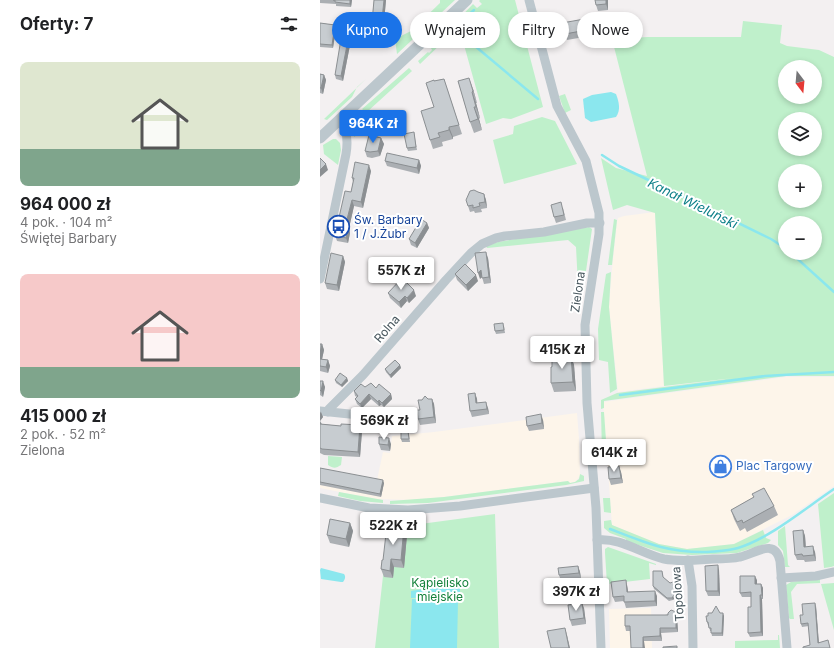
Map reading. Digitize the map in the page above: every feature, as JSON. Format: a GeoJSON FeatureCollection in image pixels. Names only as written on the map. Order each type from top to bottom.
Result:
{"type":"FeatureCollection","features":[{"type":"Feature","properties":{"kind":"street"},"geometry":{"type":"LineString","coordinates":[[320,138],[467,0]]}},
{"type":"Feature","properties":{"kind":"street","name":"Zielona"},"geometry":{"type":"LineString","coordinates":[[529,0],[554,100],[586,162],[600,223],[584,330],[586,404],[594,488],[601,648]]}},
{"type":"Feature","properties":{"kind":"street"},"geometry":{"type":"LineString","coordinates":[[320,279],[348,143],[343,124],[339,120]]}},
{"type":"Feature","properties":{"kind":"street","name":"Rolna"},"geometry":{"type":"LineString","coordinates":[[324,412],[329,409],[362,375],[446,280],[471,253],[482,244],[505,236],[544,232],[587,223],[600,223]]}},
{"type":"Feature","properties":{"kind":"street"},"geometry":{"type":"LineString","coordinates":[[324,412],[359,414]]}},
{"type":"Feature","properties":{"kind":"street"},"geometry":{"type":"LineString","coordinates":[[320,498],[369,508],[408,510],[460,506],[594,488]]}},
{"type":"Feature","properties":{"kind":"street","name":"Topolowa"},"geometry":{"type":"LineString","coordinates":[[597,540],[607,539],[664,558],[688,560],[692,586],[693,648]]}},
{"type":"Feature","properties":{"kind":"street"},"geometry":{"type":"LineString","coordinates":[[688,560],[740,558],[769,548],[773,549],[779,556],[788,648]]}},
{"type":"Feature","properties":{"kind":"street"},"geometry":{"type":"LineString","coordinates":[[781,578],[816,576],[834,572]]}},
{"type":"Feature","properties":{"kind":"shaded area"},"geometry":{"type":"Polygon","coordinates":[[[655,212],[664,386],[618,392],[609,307],[617,222],[618,218],[624,216],[655,212]]]}},
{"type":"Feature","properties":{"kind":"shaded area","name":"Plac Targowy"},"geometry":{"type":"Polygon","coordinates":[[[786,377],[834,377],[834,486],[792,515],[734,544],[687,549],[659,544],[612,525],[603,402],[786,377]]]}},
{"type":"Feature","properties":{"kind":"shaded area"},"geometry":{"type":"Polygon","coordinates":[[[577,413],[580,476],[575,482],[570,483],[568,481],[412,500],[375,499],[320,488],[320,468],[377,480],[383,452],[390,453],[392,436],[434,432],[577,413]]]}},
{"type":"Feature","properties":{"kind":"shaded area"},"geometry":{"type":"Polygon","coordinates":[[[651,608],[652,648],[610,648],[609,609],[651,608]]]}},
{"type":"Feature","properties":{"kind":"green space"},"geometry":{"type":"Polygon","coordinates":[[[440,0],[455,0],[442,12],[431,12],[440,3],[440,0]]]}},
{"type":"Feature","properties":{"kind":"green space"},"geometry":{"type":"Polygon","coordinates":[[[515,0],[518,12],[508,12],[508,48],[528,48],[543,107],[511,119],[503,118],[486,124],[465,48],[500,48],[500,12],[465,12],[473,4],[477,8],[482,4],[479,1],[515,0]]]}},
{"type":"Feature","properties":{"kind":"green space"},"geometry":{"type":"Polygon","coordinates":[[[743,21],[782,25],[780,43],[787,46],[819,50],[834,57],[834,376],[786,376],[604,401],[604,408],[601,409],[601,400],[617,393],[734,378],[664,386],[655,213],[627,205],[613,210],[601,158],[616,168],[647,176],[614,48],[643,48],[643,37],[741,37],[743,21]]]}},
{"type":"Feature","properties":{"kind":"green space"},"geometry":{"type":"Polygon","coordinates":[[[410,32],[410,42],[397,54],[396,48],[402,48],[402,36],[410,32]]]}},
{"type":"Feature","properties":{"kind":"green space"},"geometry":{"type":"Polygon","coordinates":[[[431,48],[437,48],[420,64],[418,61],[432,50],[431,48]]]}},
{"type":"Feature","properties":{"kind":"green space"},"geometry":{"type":"Polygon","coordinates":[[[409,68],[412,71],[368,111],[361,125],[362,109],[409,68]]]}},
{"type":"Feature","properties":{"kind":"green space"},"geometry":{"type":"Polygon","coordinates":[[[356,88],[352,97],[327,120],[324,119],[356,88]]]}},
{"type":"Feature","properties":{"kind":"green space"},"geometry":{"type":"Polygon","coordinates":[[[565,94],[571,110],[565,113],[559,96],[565,94]]]}},
{"type":"Feature","properties":{"kind":"green space"},"geometry":{"type":"Polygon","coordinates":[[[356,111],[360,114],[355,137],[351,134],[350,125],[352,116],[356,111]]]}},
{"type":"Feature","properties":{"kind":"green space"},"geometry":{"type":"Polygon","coordinates":[[[542,117],[555,121],[577,164],[504,184],[493,140],[513,134],[514,126],[542,117]]]}},
{"type":"Feature","properties":{"kind":"green space"},"geometry":{"type":"Polygon","coordinates":[[[333,139],[336,139],[340,143],[341,150],[338,165],[324,154],[323,145],[333,139]]]}},
{"type":"Feature","properties":{"kind":"green space"},"geometry":{"type":"Polygon","coordinates":[[[614,219],[617,220],[612,265],[608,265],[614,219]]]}},
{"type":"Feature","properties":{"kind":"green space"},"geometry":{"type":"Polygon","coordinates":[[[589,227],[592,229],[581,306],[579,305],[576,247],[568,240],[487,248],[486,246],[498,242],[589,227]]]}},
{"type":"Feature","properties":{"kind":"green space"},"geometry":{"type":"Polygon","coordinates":[[[611,272],[609,307],[617,389],[610,393],[608,362],[599,360],[598,329],[606,274],[611,272]]]}},
{"type":"Feature","properties":{"kind":"green space"},"geometry":{"type":"Polygon","coordinates":[[[601,412],[604,412],[607,455],[602,454],[601,412]]]}},
{"type":"Feature","properties":{"kind":"green space"},"geometry":{"type":"Polygon","coordinates":[[[328,456],[342,457],[341,465],[335,468],[328,465],[328,456]]]}},
{"type":"Feature","properties":{"kind":"green space"},"geometry":{"type":"Polygon","coordinates":[[[580,474],[584,476],[584,481],[566,485],[428,503],[390,504],[390,501],[444,497],[568,481],[570,483],[579,479],[580,474]]]}},
{"type":"Feature","properties":{"kind":"green space"},"geometry":{"type":"Polygon","coordinates":[[[339,492],[383,500],[383,503],[360,501],[338,496],[339,492]]]}},
{"type":"Feature","properties":{"kind":"green space"},"geometry":{"type":"Polygon","coordinates":[[[834,493],[834,566],[824,568],[818,504],[834,493]]]}},
{"type":"Feature","properties":{"kind":"green space"},"geometry":{"type":"Polygon","coordinates":[[[603,498],[610,498],[611,513],[604,512],[603,498]]]}},
{"type":"Feature","properties":{"kind":"green space","name":"Kąpielisko miejskie"},"geometry":{"type":"Polygon","coordinates":[[[495,514],[499,648],[375,648],[388,531],[407,534],[408,531],[414,530],[413,525],[495,514]]]}},
{"type":"Feature","properties":{"kind":"green space"},"geometry":{"type":"Polygon","coordinates":[[[611,520],[612,525],[659,544],[687,549],[734,544],[763,530],[766,538],[771,540],[768,543],[737,553],[692,555],[663,553],[626,541],[626,539],[610,533],[604,528],[604,521],[611,520]]]}},
{"type":"Feature","properties":{"kind":"green space"},"geometry":{"type":"Polygon","coordinates":[[[785,526],[788,565],[790,567],[785,567],[783,551],[778,545],[778,531],[785,526]]]}},
{"type":"Feature","properties":{"kind":"green space"},"geometry":{"type":"Polygon","coordinates":[[[608,547],[656,564],[649,563],[650,579],[607,584],[605,549],[608,547]]]}},
{"type":"Feature","properties":{"kind":"green space"},"geometry":{"type":"Polygon","coordinates":[[[820,578],[820,583],[797,584],[791,592],[794,619],[790,619],[786,585],[791,582],[820,578]]]}},
{"type":"Feature","properties":{"kind":"green space"},"geometry":{"type":"Polygon","coordinates":[[[834,583],[834,630],[821,584],[834,583]]]}},
{"type":"Feature","properties":{"kind":"green space"},"geometry":{"type":"Polygon","coordinates":[[[778,635],[780,648],[735,648],[735,641],[778,640],[778,635]]]}},
{"type":"Feature","properties":{"kind":"water"},"geometry":{"type":"Polygon","coordinates":[[[611,92],[616,94],[619,103],[619,112],[616,117],[591,122],[585,118],[583,99],[592,95],[611,92]]]}},
{"type":"Feature","properties":{"kind":"water"},"geometry":{"type":"Polygon","coordinates":[[[321,568],[344,574],[345,577],[343,582],[321,579],[321,568]]]}},
{"type":"Feature","properties":{"kind":"water"},"geometry":{"type":"Polygon","coordinates":[[[460,583],[460,597],[411,598],[411,591],[460,583]]]}},
{"type":"Feature","properties":{"kind":"water"},"geometry":{"type":"Polygon","coordinates":[[[412,599],[458,601],[457,648],[410,648],[412,599]]]}},
{"type":"Feature","properties":{"kind":"building"},"geometry":{"type":"Polygon","coordinates":[[[335,0],[350,0],[350,4],[335,2],[335,0]]]}},
{"type":"Feature","properties":{"kind":"building"},"geometry":{"type":"Polygon","coordinates":[[[374,0],[384,0],[383,12],[373,12],[374,0]]]}},
{"type":"Feature","properties":{"kind":"building"},"geometry":{"type":"Polygon","coordinates":[[[595,0],[606,0],[606,4],[596,5],[595,0]]]}},
{"type":"Feature","properties":{"kind":"building"},"geometry":{"type":"Polygon","coordinates":[[[577,20],[577,32],[569,33],[569,22],[577,20]]]}},
{"type":"Feature","properties":{"kind":"building"},"geometry":{"type":"Polygon","coordinates":[[[320,23],[332,25],[332,45],[320,44],[320,23]]]}},
{"type":"Feature","properties":{"kind":"building"},"geometry":{"type":"Polygon","coordinates":[[[340,48],[346,48],[341,76],[335,75],[340,48]]]}},
{"type":"Feature","properties":{"kind":"building"},"geometry":{"type":"Polygon","coordinates":[[[320,74],[324,75],[321,88],[320,88],[320,74]]]}},
{"type":"Feature","properties":{"kind":"building"},"geometry":{"type":"Polygon","coordinates":[[[469,78],[476,107],[474,107],[478,119],[470,122],[458,81],[469,78]]]}},
{"type":"Feature","properties":{"kind":"building"},"geometry":{"type":"Polygon","coordinates":[[[444,79],[459,125],[449,127],[449,130],[438,133],[440,137],[430,140],[421,111],[434,107],[426,83],[444,79]]]}},
{"type":"Feature","properties":{"kind":"building"},"geometry":{"type":"Polygon","coordinates":[[[414,132],[416,147],[407,148],[404,134],[414,132]]]}},
{"type":"Feature","properties":{"kind":"building"},"geometry":{"type":"Polygon","coordinates":[[[369,135],[381,138],[378,151],[365,151],[369,135]]]}},
{"type":"Feature","properties":{"kind":"building"},"geometry":{"type":"Polygon","coordinates":[[[387,153],[419,160],[417,168],[385,161],[387,153]]]}},
{"type":"Feature","properties":{"kind":"building"},"geometry":{"type":"Polygon","coordinates":[[[320,158],[326,164],[320,170],[320,158]]]}},
{"type":"Feature","properties":{"kind":"building"},"geometry":{"type":"Polygon","coordinates":[[[355,162],[369,165],[361,202],[352,200],[345,227],[348,228],[346,238],[335,235],[345,191],[351,192],[355,162]]]}},
{"type":"Feature","properties":{"kind":"building"},"geometry":{"type":"Polygon","coordinates":[[[474,190],[484,194],[485,202],[479,203],[480,206],[473,208],[473,205],[468,206],[466,200],[470,191],[474,190]]]}},
{"type":"Feature","properties":{"kind":"building"},"geometry":{"type":"Polygon","coordinates":[[[561,202],[564,215],[554,217],[551,205],[561,202]]]}},
{"type":"Feature","properties":{"kind":"building"},"geometry":{"type":"Polygon","coordinates":[[[421,219],[427,223],[415,243],[409,239],[421,219]]]}},
{"type":"Feature","properties":{"kind":"building"},"geometry":{"type":"Polygon","coordinates":[[[486,252],[489,277],[482,278],[481,270],[478,273],[475,253],[486,252]]]}},
{"type":"Feature","properties":{"kind":"building"},"geometry":{"type":"Polygon","coordinates":[[[331,253],[343,256],[337,285],[325,283],[331,253]]]}},
{"type":"Feature","properties":{"kind":"building"},"geometry":{"type":"Polygon","coordinates":[[[465,264],[476,275],[466,285],[455,274],[465,264]]]}},
{"type":"Feature","properties":{"kind":"building"},"geometry":{"type":"Polygon","coordinates":[[[402,278],[414,290],[407,298],[405,296],[399,302],[388,293],[402,278]]]}},
{"type":"Feature","properties":{"kind":"building"},"geometry":{"type":"Polygon","coordinates":[[[503,323],[504,330],[495,331],[494,324],[503,323]]]}},
{"type":"Feature","properties":{"kind":"building"},"geometry":{"type":"Polygon","coordinates":[[[571,356],[573,382],[551,383],[552,357],[571,356]]]}},
{"type":"Feature","properties":{"kind":"building"},"geometry":{"type":"Polygon","coordinates":[[[320,359],[328,360],[326,367],[320,366],[320,359]]]}},
{"type":"Feature","properties":{"kind":"building"},"geometry":{"type":"Polygon","coordinates":[[[395,360],[400,365],[390,375],[385,369],[395,360]]]}},
{"type":"Feature","properties":{"kind":"building"},"geometry":{"type":"Polygon","coordinates":[[[340,373],[347,378],[341,385],[335,380],[340,373]]]}},
{"type":"Feature","properties":{"kind":"building"},"geometry":{"type":"Polygon","coordinates":[[[320,381],[323,381],[321,391],[320,390],[320,381]]]}},
{"type":"Feature","properties":{"kind":"building"},"geometry":{"type":"Polygon","coordinates":[[[371,383],[376,388],[379,384],[391,394],[382,403],[379,400],[378,402],[369,394],[360,404],[355,399],[358,396],[354,391],[361,384],[365,387],[371,383]]]}},
{"type":"Feature","properties":{"kind":"building"},"geometry":{"type":"Polygon","coordinates":[[[475,393],[476,403],[486,402],[487,409],[470,411],[468,394],[475,393]]]}},
{"type":"Feature","properties":{"kind":"building"},"geometry":{"type":"Polygon","coordinates":[[[425,396],[428,399],[432,399],[434,417],[418,419],[417,410],[420,410],[418,400],[422,400],[425,396]]]}},
{"type":"Feature","properties":{"kind":"building"},"geometry":{"type":"Polygon","coordinates":[[[541,414],[542,423],[527,426],[526,417],[541,414]]]}},
{"type":"Feature","properties":{"kind":"building"},"geometry":{"type":"Polygon","coordinates":[[[320,424],[341,426],[341,424],[360,425],[358,452],[320,448],[320,424]]]}},
{"type":"Feature","properties":{"kind":"building"},"geometry":{"type":"Polygon","coordinates":[[[408,431],[409,439],[401,439],[401,432],[408,431]]]}},
{"type":"Feature","properties":{"kind":"building"},"geometry":{"type":"Polygon","coordinates":[[[379,437],[389,438],[388,445],[379,444],[379,437]]]}},
{"type":"Feature","properties":{"kind":"building"},"geometry":{"type":"Polygon","coordinates":[[[619,466],[621,478],[609,479],[608,467],[619,466]]]}},
{"type":"Feature","properties":{"kind":"building"},"geometry":{"type":"Polygon","coordinates":[[[320,468],[383,480],[380,494],[320,482],[320,468]]]}},
{"type":"Feature","properties":{"kind":"building"},"geometry":{"type":"Polygon","coordinates":[[[764,488],[774,506],[743,523],[742,520],[737,522],[731,510],[754,497],[752,494],[764,488]]]}},
{"type":"Feature","properties":{"kind":"building"},"geometry":{"type":"Polygon","coordinates":[[[330,519],[350,523],[346,539],[327,535],[330,519]]]}},
{"type":"Feature","properties":{"kind":"building"},"geometry":{"type":"Polygon","coordinates":[[[387,525],[404,527],[401,560],[391,559],[390,571],[381,569],[387,525]]]}},
{"type":"Feature","properties":{"kind":"building"},"geometry":{"type":"Polygon","coordinates":[[[803,530],[804,547],[813,546],[814,555],[795,555],[793,531],[803,530]]]}},
{"type":"Feature","properties":{"kind":"building"},"geometry":{"type":"Polygon","coordinates":[[[718,565],[718,591],[706,591],[705,566],[718,565]]]}},
{"type":"Feature","properties":{"kind":"building"},"geometry":{"type":"Polygon","coordinates":[[[578,566],[579,573],[559,575],[558,568],[578,566]]]}},
{"type":"Feature","properties":{"kind":"building"},"geometry":{"type":"Polygon","coordinates":[[[653,571],[662,571],[663,577],[670,583],[673,582],[676,585],[676,592],[672,598],[667,598],[653,586],[653,571]]]}},
{"type":"Feature","properties":{"kind":"building"},"geometry":{"type":"Polygon","coordinates":[[[740,576],[755,576],[755,584],[761,584],[761,632],[748,633],[748,607],[751,607],[751,592],[740,593],[740,576]]]}},
{"type":"Feature","properties":{"kind":"building"},"geometry":{"type":"Polygon","coordinates":[[[626,580],[627,592],[655,591],[655,601],[624,602],[624,596],[613,597],[611,582],[626,580]]]}},
{"type":"Feature","properties":{"kind":"building"},"geometry":{"type":"Polygon","coordinates":[[[582,603],[584,618],[570,620],[568,605],[582,603]]]}},
{"type":"Feature","properties":{"kind":"building"},"geometry":{"type":"Polygon","coordinates":[[[815,603],[818,643],[828,640],[830,648],[803,648],[810,645],[808,623],[801,624],[800,615],[803,615],[802,604],[815,603]]]}},
{"type":"Feature","properties":{"kind":"building"},"geometry":{"type":"Polygon","coordinates":[[[716,606],[720,613],[723,613],[722,633],[711,633],[711,628],[709,628],[707,622],[706,616],[708,616],[708,613],[712,613],[716,606]]]}},
{"type":"Feature","properties":{"kind":"building"},"geometry":{"type":"Polygon","coordinates":[[[671,610],[676,612],[676,628],[660,628],[660,636],[643,637],[643,648],[631,648],[630,626],[625,626],[625,615],[668,615],[671,610]]]}},
{"type":"Feature","properties":{"kind":"building"},"geometry":{"type":"Polygon","coordinates":[[[565,628],[569,648],[551,648],[547,631],[565,628]]]}},
{"type":"Feature","properties":{"kind":"building"},"geometry":{"type":"Polygon","coordinates":[[[677,646],[677,648],[663,648],[663,647],[677,646]]]}},
{"type":"Feature","properties":{"kind":"waterway","name":"Kanał Wieluński"},"geometry":{"type":"LineString","coordinates":[[477,48],[538,99]]}},
{"type":"Feature","properties":{"kind":"waterway","name":"Kanał Wieluński"},"geometry":{"type":"LineString","coordinates":[[602,155],[619,166],[778,244]]}},
{"type":"Feature","properties":{"kind":"waterway","name":"Kanał Wieluński"},"geometry":{"type":"LineString","coordinates":[[799,260],[834,292]]}},
{"type":"Feature","properties":{"kind":"waterway"},"geometry":{"type":"LineString","coordinates":[[620,395],[765,376],[834,372]]}},
{"type":"Feature","properties":{"kind":"waterway"},"geometry":{"type":"LineString","coordinates":[[610,529],[646,543],[680,551],[707,552],[730,550],[751,543],[775,530],[834,489]]}},
{"type":"Feature","properties":{"kind":"place","name":"Św. Barbary 1 / J.Żubr"},"geometry":{"type":"Point","coordinates":[339,227]}},
{"type":"Feature","properties":{"kind":"place","name":"Plac Targowy"},"geometry":{"type":"Point","coordinates":[721,466]}}]}
